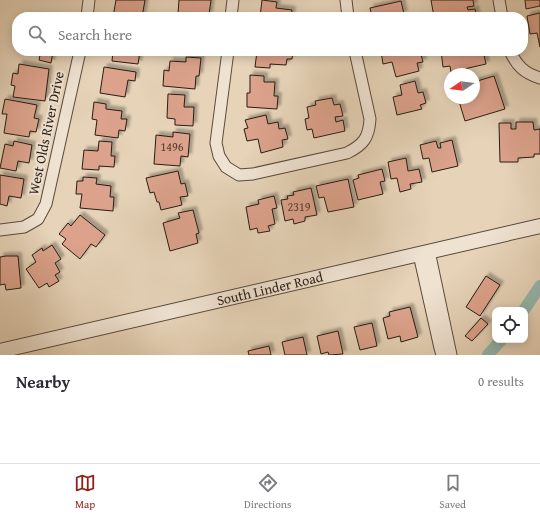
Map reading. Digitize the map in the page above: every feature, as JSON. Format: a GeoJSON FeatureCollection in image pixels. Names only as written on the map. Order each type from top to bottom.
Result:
{"type":"FeatureCollection","features":[{"type":"Feature","properties":{"kind":"street"},"geometry":{"type":"LineString","coordinates":[[88,12],[89,0]]}},
{"type":"Feature","properties":{"kind":"street"},"geometry":{"type":"LineString","coordinates":[[232,12],[233,0]]}},
{"type":"Feature","properties":{"kind":"street"},"geometry":{"type":"LineString","coordinates":[[346,0],[347,12]]}},
{"type":"Feature","properties":{"kind":"street"},"geometry":{"type":"LineString","coordinates":[[499,0],[501,12]]}},
{"type":"Feature","properties":{"kind":"street","name":"West Olds River Drive"},"geometry":{"type":"LineString","coordinates":[[0,230],[24,228],[38,219],[46,204],[79,56]]}},
{"type":"Feature","properties":{"kind":"street"},"geometry":{"type":"LineString","coordinates":[[227,56],[216,143],[219,156],[226,167],[239,175],[253,174],[347,153],[358,147],[366,139],[370,130],[370,119],[356,56]]}},
{"type":"Feature","properties":{"kind":"street"},"geometry":{"type":"LineString","coordinates":[[512,56],[516,64],[535,77]]}},
{"type":"Feature","properties":{"kind":"street","name":"South Linder Road"},"geometry":{"type":"LineString","coordinates":[[0,351],[540,226]]}},
{"type":"Feature","properties":{"kind":"street"},"geometry":{"type":"LineString","coordinates":[[424,253],[442,355]]}},
{"type":"Feature","properties":{"kind":"street"},"geometry":{"type":"LineString","coordinates":[[424,253],[451,355]]}},
{"type":"Feature","properties":{"kind":"building"},"geometry":{"type":"Polygon","coordinates":[[[116,0],[145,0],[143,12],[114,12],[116,0]]]}},
{"type":"Feature","properties":{"kind":"building"},"geometry":{"type":"Polygon","coordinates":[[[179,0],[211,0],[209,12],[178,12],[179,0]]]}},
{"type":"Feature","properties":{"kind":"building"},"geometry":{"type":"Polygon","coordinates":[[[262,0],[277,2],[276,8],[292,10],[292,12],[261,12],[262,0]]]}},
{"type":"Feature","properties":{"kind":"building"},"geometry":{"type":"Polygon","coordinates":[[[431,0],[473,0],[474,6],[467,7],[468,10],[475,9],[476,12],[433,12],[431,0]]]}},
{"type":"Feature","properties":{"kind":"building"},"geometry":{"type":"Polygon","coordinates":[[[525,0],[540,0],[540,6],[526,9],[525,0]]]}},
{"type":"Feature","properties":{"kind":"building"},"geometry":{"type":"Polygon","coordinates":[[[401,1],[404,12],[371,12],[370,8],[401,1]]]}},
{"type":"Feature","properties":{"kind":"building"},"geometry":{"type":"Polygon","coordinates":[[[540,13],[540,47],[537,33],[530,34],[528,16],[540,13]]]}},
{"type":"Feature","properties":{"kind":"building"},"geometry":{"type":"Polygon","coordinates":[[[40,56],[52,56],[51,63],[39,60],[40,56]]]}},
{"type":"Feature","properties":{"kind":"building"},"geometry":{"type":"Polygon","coordinates":[[[112,56],[139,56],[138,64],[112,61],[112,56]]]}},
{"type":"Feature","properties":{"kind":"building"},"geometry":{"type":"Polygon","coordinates":[[[256,56],[292,56],[292,59],[287,59],[286,65],[270,64],[270,68],[255,67],[256,56]]]}},
{"type":"Feature","properties":{"kind":"building"},"geometry":{"type":"Polygon","coordinates":[[[382,56],[421,56],[423,62],[417,63],[419,71],[396,77],[392,62],[383,64],[382,56]]]}},
{"type":"Feature","properties":{"kind":"building"},"geometry":{"type":"Polygon","coordinates":[[[442,56],[484,56],[486,64],[468,68],[450,68],[450,66],[443,67],[442,56]]]}},
{"type":"Feature","properties":{"kind":"building"},"geometry":{"type":"Polygon","coordinates":[[[186,57],[201,58],[199,76],[196,76],[195,89],[163,86],[164,70],[169,71],[170,61],[186,62],[186,57]]]}},
{"type":"Feature","properties":{"kind":"building"},"geometry":{"type":"Polygon","coordinates":[[[19,64],[49,69],[45,101],[13,97],[15,86],[11,85],[13,73],[18,74],[19,64]]]}},
{"type":"Feature","properties":{"kind":"building"},"geometry":{"type":"Polygon","coordinates":[[[104,67],[136,72],[135,81],[128,80],[125,97],[100,93],[104,67]]]}},
{"type":"Feature","properties":{"kind":"building"},"geometry":{"type":"Polygon","coordinates":[[[250,75],[264,76],[264,82],[275,82],[274,96],[278,96],[277,109],[247,107],[247,93],[250,93],[250,75]]]}},
{"type":"Feature","properties":{"kind":"building"},"geometry":{"type":"Polygon","coordinates":[[[494,76],[505,109],[465,121],[460,104],[480,104],[480,80],[494,76]]]}},
{"type":"Feature","properties":{"kind":"building"},"geometry":{"type":"Polygon","coordinates":[[[415,81],[418,93],[423,92],[426,103],[420,105],[422,109],[397,115],[393,97],[402,95],[400,85],[415,81]]]}},
{"type":"Feature","properties":{"kind":"building"},"geometry":{"type":"Polygon","coordinates":[[[168,94],[185,95],[184,107],[194,107],[193,126],[175,125],[175,119],[167,118],[168,94]]]}},
{"type":"Feature","properties":{"kind":"building"},"geometry":{"type":"Polygon","coordinates":[[[332,98],[334,105],[340,104],[343,116],[335,117],[336,122],[343,120],[345,131],[314,138],[312,129],[307,130],[305,119],[309,118],[307,107],[316,105],[315,101],[332,98]]]}},
{"type":"Feature","properties":{"kind":"building"},"geometry":{"type":"Polygon","coordinates":[[[5,99],[37,105],[34,118],[39,119],[36,132],[30,131],[29,137],[4,133],[7,114],[2,114],[5,99]]]}},
{"type":"Feature","properties":{"kind":"building"},"geometry":{"type":"Polygon","coordinates":[[[94,102],[106,104],[106,109],[122,111],[121,119],[127,119],[125,131],[119,130],[118,138],[95,135],[97,120],[92,119],[94,102]]]}},
{"type":"Feature","properties":{"kind":"building"},"geometry":{"type":"Polygon","coordinates":[[[266,115],[268,124],[278,122],[279,129],[285,128],[288,139],[282,140],[283,147],[261,153],[258,139],[247,141],[244,129],[248,128],[245,120],[266,115]]]}},
{"type":"Feature","properties":{"kind":"building"},"geometry":{"type":"Polygon","coordinates":[[[516,122],[533,122],[534,130],[540,129],[540,154],[534,154],[534,157],[518,158],[518,162],[500,162],[499,123],[511,123],[511,129],[516,129],[516,122]]]}},
{"type":"Feature","properties":{"kind":"building"},"geometry":{"type":"Polygon","coordinates":[[[173,132],[190,134],[188,157],[181,156],[180,166],[154,164],[156,135],[173,137],[173,132]]]}},
{"type":"Feature","properties":{"kind":"building"},"geometry":{"type":"Polygon","coordinates":[[[452,140],[458,166],[432,172],[429,158],[423,159],[420,145],[436,141],[438,148],[441,148],[440,143],[452,140]]]}},
{"type":"Feature","properties":{"kind":"building"},"geometry":{"type":"Polygon","coordinates":[[[14,141],[32,145],[29,163],[18,161],[16,171],[0,168],[5,144],[13,146],[14,141]]]}},
{"type":"Feature","properties":{"kind":"building"},"geometry":{"type":"Polygon","coordinates":[[[99,141],[112,142],[111,156],[115,156],[114,167],[99,166],[99,170],[82,169],[84,150],[98,151],[99,141]]]}},
{"type":"Feature","properties":{"kind":"building"},"geometry":{"type":"Polygon","coordinates":[[[406,158],[408,171],[419,169],[422,182],[410,184],[411,189],[400,192],[397,178],[391,179],[388,162],[406,158]]]}},
{"type":"Feature","properties":{"kind":"building"},"geometry":{"type":"Polygon","coordinates":[[[382,169],[385,181],[380,182],[383,194],[358,200],[353,180],[359,178],[358,175],[382,169]]]}},
{"type":"Feature","properties":{"kind":"building"},"geometry":{"type":"Polygon","coordinates":[[[178,171],[181,184],[185,183],[188,196],[180,197],[182,205],[161,210],[154,192],[150,193],[146,178],[178,171]]]}},
{"type":"Feature","properties":{"kind":"building"},"geometry":{"type":"Polygon","coordinates":[[[0,175],[24,179],[21,198],[9,196],[7,206],[0,204],[0,175]]]}},
{"type":"Feature","properties":{"kind":"building"},"geometry":{"type":"Polygon","coordinates":[[[83,177],[97,178],[96,184],[111,186],[110,197],[114,197],[113,211],[80,208],[82,194],[76,194],[77,181],[83,181],[83,177]]]}},
{"type":"Feature","properties":{"kind":"building"},"geometry":{"type":"Polygon","coordinates":[[[348,179],[354,207],[328,212],[324,197],[319,198],[316,186],[348,179]]]}},
{"type":"Feature","properties":{"kind":"building"},"geometry":{"type":"Polygon","coordinates":[[[311,188],[317,215],[305,217],[305,221],[294,224],[293,219],[285,221],[281,200],[288,199],[287,196],[294,195],[293,192],[311,188]]]}},
{"type":"Feature","properties":{"kind":"building"},"geometry":{"type":"Polygon","coordinates":[[[274,196],[277,208],[272,209],[275,224],[268,226],[270,231],[258,233],[257,228],[250,230],[246,207],[259,204],[258,200],[274,196]]]}},
{"type":"Feature","properties":{"kind":"building"},"geometry":{"type":"Polygon","coordinates":[[[193,210],[199,233],[196,234],[198,243],[170,251],[163,223],[180,218],[178,213],[193,210]]]}},
{"type":"Feature","properties":{"kind":"building"},"geometry":{"type":"Polygon","coordinates":[[[80,215],[105,235],[96,247],[91,244],[80,259],[62,244],[66,239],[59,234],[68,223],[71,226],[80,215]]]}},
{"type":"Feature","properties":{"kind":"building"},"geometry":{"type":"Polygon","coordinates":[[[52,245],[61,259],[55,263],[60,272],[55,275],[59,281],[49,287],[47,283],[39,288],[26,269],[36,262],[32,255],[42,248],[43,251],[52,245]]]}},
{"type":"Feature","properties":{"kind":"building"},"geometry":{"type":"Polygon","coordinates":[[[18,256],[21,288],[6,290],[5,284],[0,285],[0,257],[18,256]]]}},
{"type":"Feature","properties":{"kind":"building"},"geometry":{"type":"Polygon","coordinates":[[[486,276],[500,285],[480,316],[466,307],[486,276]]]}},
{"type":"Feature","properties":{"kind":"building"},"geometry":{"type":"Polygon","coordinates":[[[410,307],[418,337],[401,342],[400,336],[388,339],[383,318],[390,316],[389,312],[410,307]]]}},
{"type":"Feature","properties":{"kind":"building"},"geometry":{"type":"Polygon","coordinates":[[[481,318],[488,324],[472,341],[465,336],[481,318]]]}},
{"type":"Feature","properties":{"kind":"building"},"geometry":{"type":"Polygon","coordinates":[[[372,323],[377,346],[360,350],[354,327],[372,323]]]}},
{"type":"Feature","properties":{"kind":"building"},"geometry":{"type":"Polygon","coordinates":[[[338,331],[343,354],[329,355],[328,352],[321,354],[317,336],[338,331]]]}},
{"type":"Feature","properties":{"kind":"building"},"geometry":{"type":"Polygon","coordinates":[[[303,337],[307,355],[285,355],[282,342],[303,337]]]}},
{"type":"Feature","properties":{"kind":"building"},"geometry":{"type":"Polygon","coordinates":[[[269,346],[271,355],[249,355],[248,351],[269,346]]]}},
{"type":"Feature","properties":{"kind":"waterway"},"geometry":{"type":"LineString","coordinates":[[526,307],[540,286]]}},
{"type":"Feature","properties":{"kind":"waterway"},"geometry":{"type":"LineString","coordinates":[[488,355],[498,343]]}}]}
